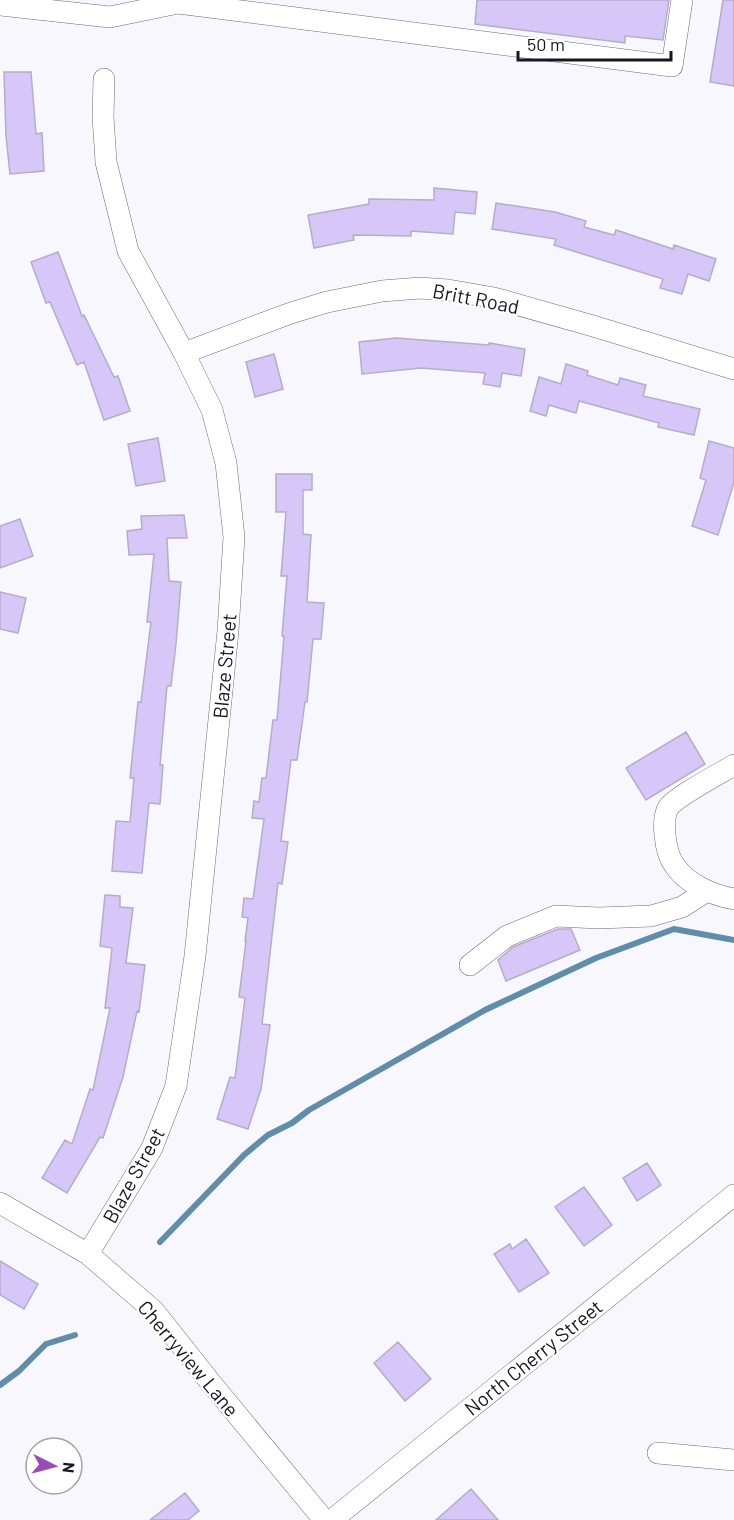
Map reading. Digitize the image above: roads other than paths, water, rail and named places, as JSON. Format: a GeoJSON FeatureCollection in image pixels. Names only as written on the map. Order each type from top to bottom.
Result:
{"type":"FeatureCollection","features":[{"type":"Feature","properties":{"kind":"street"},"geometry":{"type":"LineString","coordinates":[[0,5],[110,17],[178,2],[672,66],[682,0]]}},
{"type":"Feature","properties":{"kind":"street","name":"Blaze Street"},"geometry":{"type":"LineString","coordinates":[[88,1254],[152,1148],[176,1086],[195,956],[228,631],[234,537],[226,463],[212,410],[128,250],[106,162],[103,117],[104,79]]}},
{"type":"Feature","properties":{"kind":"street","name":"Britt Road"},"geometry":{"type":"LineString","coordinates":[[184,353],[327,302],[382,291],[420,288],[494,298],[734,369]]}},
{"type":"Feature","properties":{"kind":"street"},"geometry":{"type":"LineString","coordinates":[[734,765],[669,806],[665,816],[664,831],[667,849],[674,865],[684,876],[707,891],[734,899]]}},
{"type":"Feature","properties":{"kind":"street"},"geometry":{"type":"LineString","coordinates":[[470,965],[507,936],[556,916],[599,918],[651,916],[682,907],[707,891]]}},
{"type":"Feature","properties":{"kind":"street","name":"North Cherry Street"},"geometry":{"type":"LineString","coordinates":[[332,1520],[734,1195]]}},
{"type":"Feature","properties":{"kind":"street","name":"Cherryview Lane"},"geometry":{"type":"LineString","coordinates":[[0,1203],[88,1254],[154,1311],[324,1520]]}},
{"type":"Feature","properties":{"kind":"street"},"geometry":{"type":"LineString","coordinates":[[658,1454],[734,1460]]}},
{"type":"Feature","properties":{"kind":"waterway"},"geometry":{"type":"LineString","coordinates":[[160,1242],[244,1155],[268,1135],[485,1010],[596,958],[674,929],[734,940]]}},
{"type":"Feature","properties":{"kind":"waterway"},"geometry":{"type":"LineString","coordinates":[[0,1385],[19,1371],[46,1344],[75,1335]]}}]}
